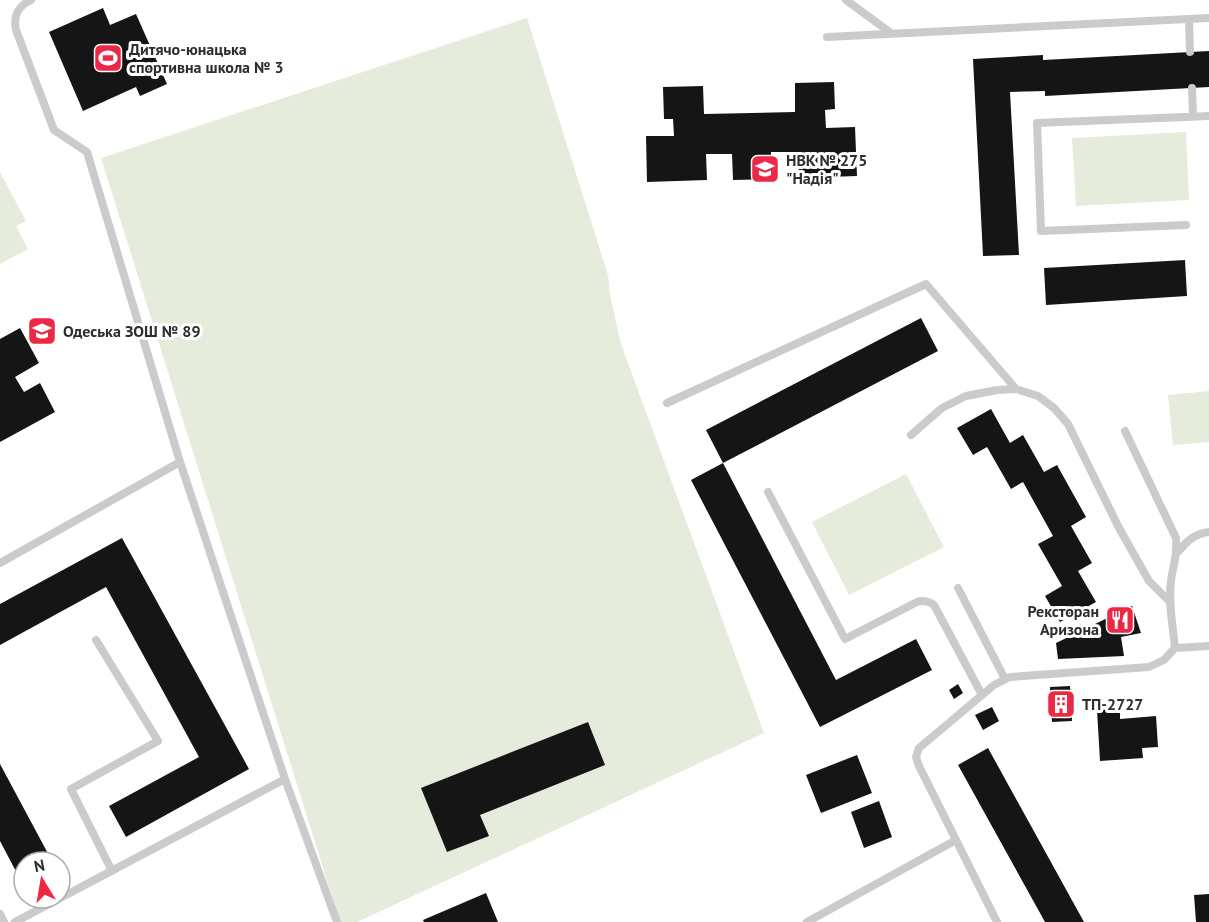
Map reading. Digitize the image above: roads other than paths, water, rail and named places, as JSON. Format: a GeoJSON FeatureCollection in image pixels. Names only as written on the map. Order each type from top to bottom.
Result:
{"type":"FeatureCollection","features":[{"type":"Feature","properties":{"kind":"lane"},"geometry":{"type":"LineString","coordinates":[[31,0],[18,10],[15,16],[16,30],[54,130],[87,152],[180,462],[285,779],[337,922]]}},
{"type":"Feature","properties":{"kind":"lane"},"geometry":{"type":"LineString","coordinates":[[846,0],[891,33]]}},
{"type":"Feature","properties":{"kind":"lane"},"geometry":{"type":"LineString","coordinates":[[827,37],[1209,18]]}},
{"type":"Feature","properties":{"kind":"lane"},"geometry":{"type":"LineString","coordinates":[[1189,19],[1190,52]]}},
{"type":"Feature","properties":{"kind":"lane"},"geometry":{"type":"LineString","coordinates":[[1191,88],[1193,116]]}},
{"type":"Feature","properties":{"kind":"lane"},"geometry":{"type":"LineString","coordinates":[[1186,225],[1041,231],[1037,123],[1209,116]]}},
{"type":"Feature","properties":{"kind":"lane"},"geometry":{"type":"LineString","coordinates":[[667,403],[926,284],[1016,389]]}},
{"type":"Feature","properties":{"kind":"lane"},"geometry":{"type":"LineString","coordinates":[[911,435],[942,408],[966,396],[1016,389],[1038,396],[1054,408],[1068,424],[1149,581],[1170,602]]}},
{"type":"Feature","properties":{"kind":"lane"},"geometry":{"type":"LineString","coordinates":[[1125,430],[1176,538],[1178,552],[1171,581],[1170,602],[1175,648]]}},
{"type":"Feature","properties":{"kind":"lane"},"geometry":{"type":"LineString","coordinates":[[0,564],[180,462]]}},
{"type":"Feature","properties":{"kind":"lane"},"geometry":{"type":"LineString","coordinates":[[768,492],[845,639],[921,600],[930,602],[982,695]]}},
{"type":"Feature","properties":{"kind":"lane"},"geometry":{"type":"LineString","coordinates":[[1178,552],[1187,540],[1200,533],[1209,532]]}},
{"type":"Feature","properties":{"kind":"lane"},"geometry":{"type":"LineString","coordinates":[[958,588],[1005,679]]}},
{"type":"Feature","properties":{"kind":"lane"},"geometry":{"type":"LineString","coordinates":[[96,640],[158,741],[71,789],[112,871]]}},
{"type":"Feature","properties":{"kind":"lane"},"geometry":{"type":"LineString","coordinates":[[997,922],[919,766],[916,757],[919,748],[982,695],[1005,679],[1027,674],[1149,667],[1164,660],[1175,648],[1209,646]]}},
{"type":"Feature","properties":{"kind":"lane"},"geometry":{"type":"LineString","coordinates":[[15,922],[285,779]]}},
{"type":"Feature","properties":{"kind":"lane"},"geometry":{"type":"LineString","coordinates":[[807,922],[956,840]]}},
{"type":"Feature","properties":{"kind":"lane"},"geometry":{"type":"LineString","coordinates":[[0,914],[4,922]]}},
{"type":"Feature","properties":{"kind":"place","name":"Дитячо-юнацька спортивна школа № 3"},"geometry":{"type":"Point","coordinates":[108,58]}},
{"type":"Feature","properties":{"kind":"place","name":"НВК № 275 \"Надія\""},"geometry":{"type":"Point","coordinates":[765,169]}},
{"type":"Feature","properties":{"kind":"place","name":"Одеська ЗОШ № 89"},"geometry":{"type":"Point","coordinates":[42,331]}},
{"type":"Feature","properties":{"kind":"place","name":"Рексторан Аризона"},"geometry":{"type":"Point","coordinates":[1120,620]}},
{"type":"Feature","properties":{"kind":"place","name":"ТП-2727"},"geometry":{"type":"Point","coordinates":[1061,704]}}]}
